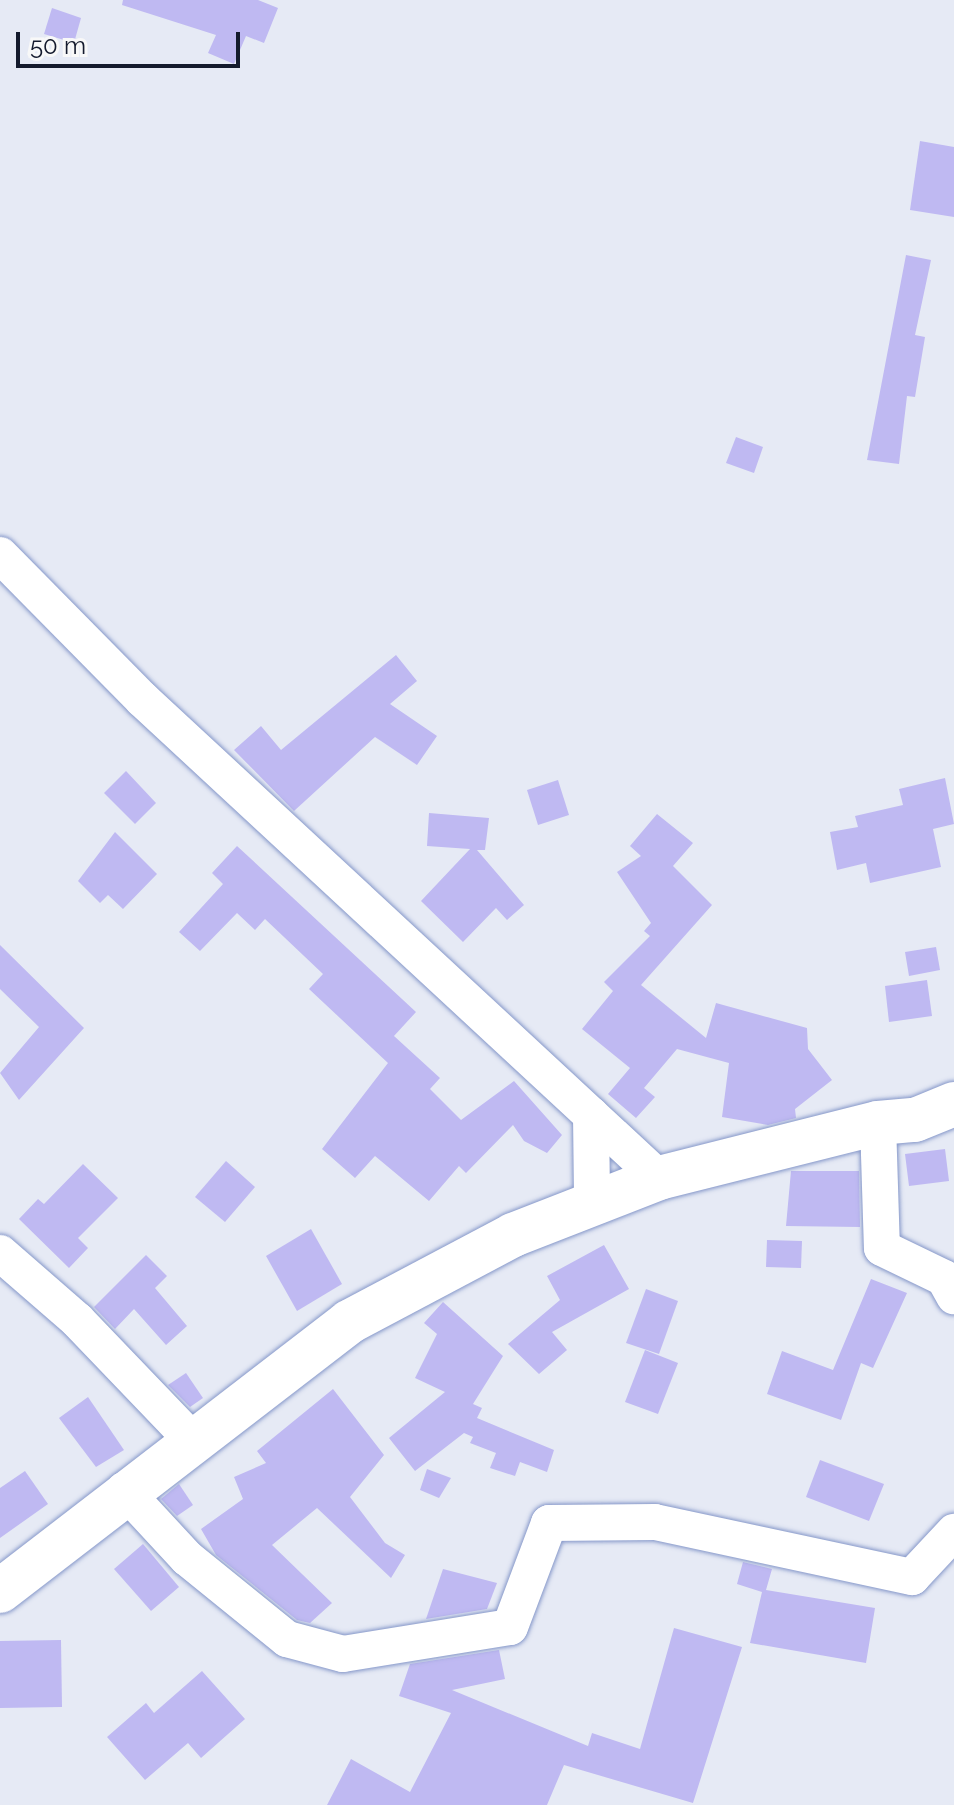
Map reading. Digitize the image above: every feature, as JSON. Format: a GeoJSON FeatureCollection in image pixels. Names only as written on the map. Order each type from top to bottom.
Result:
{"type":"FeatureCollection","features":[{"type":"Feature","properties":{"kind":"street"},"geometry":{"type":"LineString","coordinates":[[0,555],[142,699],[659,1178]]}},
{"type":"Feature","properties":{"kind":"street"},"geometry":{"type":"LineString","coordinates":[[0,1591],[124,1490],[194,1442],[349,1322],[513,1235],[592,1201],[659,1178],[878,1123],[915,1120],[954,1104]]}},
{"type":"Feature","properties":{"kind":"street"},"geometry":{"type":"LineString","coordinates":[[591,1115],[592,1201]]}},
{"type":"Feature","properties":{"kind":"street"},"geometry":{"type":"LineString","coordinates":[[878,1123],[882,1248],[951,1284]]}},
{"type":"Feature","properties":{"kind":"street"},"geometry":{"type":"LineString","coordinates":[[0,1253],[77,1320],[194,1442]]}},
{"type":"Feature","properties":{"kind":"street"},"geometry":{"type":"LineString","coordinates":[[124,1490],[187,1558],[287,1639],[343,1654],[510,1627],[549,1523],[655,1522],[912,1577],[954,1532]]}},
{"type":"Feature","properties":{"kind":"building"},"geometry":{"type":"Polygon","coordinates":[[[123,0],[258,0],[278,8],[264,43],[246,36],[234,64],[208,53],[216,35],[122,5],[123,0]]]}},
{"type":"Feature","properties":{"kind":"building"},"geometry":{"type":"Polygon","coordinates":[[[52,8],[81,18],[74,43],[44,34],[52,8]]]}},
{"type":"Feature","properties":{"kind":"building"},"geometry":{"type":"Polygon","coordinates":[[[920,141],[954,147],[954,217],[910,210],[920,141]]]}},
{"type":"Feature","properties":{"kind":"building"},"geometry":{"type":"Polygon","coordinates":[[[906,255],[931,260],[915,335],[925,337],[915,397],[907,396],[899,464],[867,460],[906,255]]]}},
{"type":"Feature","properties":{"kind":"building"},"geometry":{"type":"Polygon","coordinates":[[[736,437],[763,447],[754,473],[726,463],[736,437]]]}},
{"type":"Feature","properties":{"kind":"building"},"geometry":{"type":"Polygon","coordinates":[[[396,655],[417,681],[390,704],[437,736],[417,765],[375,737],[294,811],[234,750],[261,726],[281,750],[396,655]]]}},
{"type":"Feature","properties":{"kind":"building"},"geometry":{"type":"Polygon","coordinates":[[[126,771],[156,803],[135,824],[104,793],[126,771]]]}},
{"type":"Feature","properties":{"kind":"building"},"geometry":{"type":"Polygon","coordinates":[[[945,778],[954,824],[933,829],[941,867],[870,883],[866,863],[837,870],[830,832],[858,827],[855,816],[903,805],[899,789],[945,778]]]}},
{"type":"Feature","properties":{"kind":"building"},"geometry":{"type":"Polygon","coordinates":[[[558,780],[569,815],[538,825],[527,790],[558,780]]]}},
{"type":"Feature","properties":{"kind":"building"},"geometry":{"type":"Polygon","coordinates":[[[429,813],[489,818],[485,850],[477,850],[524,905],[507,920],[496,908],[463,942],[421,901],[470,849],[427,846],[429,813]]]}},
{"type":"Feature","properties":{"kind":"building"},"geometry":{"type":"Polygon","coordinates":[[[657,814],[693,843],[673,866],[712,905],[641,985],[706,1038],[716,1003],[807,1028],[808,1049],[832,1080],[795,1109],[796,1118],[768,1125],[722,1117],[729,1063],[677,1049],[644,1088],[655,1097],[636,1118],[608,1094],[630,1068],[582,1029],[613,991],[604,982],[650,936],[644,931],[651,923],[617,872],[641,856],[630,846],[657,814]]]}},
{"type":"Feature","properties":{"kind":"building"},"geometry":{"type":"Polygon","coordinates":[[[115,832],[157,874],[123,909],[108,895],[100,903],[78,881],[115,832]]]}},
{"type":"Feature","properties":{"kind":"building"},"geometry":{"type":"Polygon","coordinates":[[[237,846],[416,1012],[394,1036],[440,1078],[430,1089],[461,1120],[514,1081],[562,1135],[547,1153],[524,1141],[513,1125],[466,1173],[459,1166],[429,1201],[375,1156],[355,1178],[322,1149],[388,1063],[309,989],[323,974],[265,919],[255,930],[237,913],[200,951],[179,932],[223,884],[212,873],[237,846]]]}},
{"type":"Feature","properties":{"kind":"building"},"geometry":{"type":"Polygon","coordinates":[[[0,945],[84,1028],[19,1100],[0,1073],[39,1027],[0,989],[0,945]]]}},
{"type":"Feature","properties":{"kind":"building"},"geometry":{"type":"Polygon","coordinates":[[[936,947],[940,970],[909,976],[905,952],[936,947]]]}},
{"type":"Feature","properties":{"kind":"building"},"geometry":{"type":"Polygon","coordinates":[[[927,980],[932,1016],[889,1022],[885,986],[927,980]]]}},
{"type":"Feature","properties":{"kind":"building"},"geometry":{"type":"Polygon","coordinates":[[[945,1149],[949,1181],[909,1186],[905,1154],[945,1149]]]}},
{"type":"Feature","properties":{"kind":"building"},"geometry":{"type":"Polygon","coordinates":[[[226,1161],[255,1187],[225,1222],[195,1197],[226,1161]]]}},
{"type":"Feature","properties":{"kind":"building"},"geometry":{"type":"Polygon","coordinates":[[[83,1164],[118,1198],[78,1238],[88,1248],[69,1268],[19,1219],[38,1199],[44,1204],[83,1164]]]}},
{"type":"Feature","properties":{"kind":"building"},"geometry":{"type":"Polygon","coordinates":[[[791,1171],[859,1171],[860,1227],[786,1226],[791,1171]]]}},
{"type":"Feature","properties":{"kind":"building"},"geometry":{"type":"Polygon","coordinates":[[[311,1229],[342,1284],[297,1311],[266,1256],[311,1229]]]}},
{"type":"Feature","properties":{"kind":"building"},"geometry":{"type":"Polygon","coordinates":[[[767,1240],[802,1241],[801,1268],[766,1267],[767,1240]]]}},
{"type":"Feature","properties":{"kind":"building"},"geometry":{"type":"Polygon","coordinates":[[[604,1245],[629,1289],[552,1332],[567,1350],[539,1374],[508,1344],[560,1300],[547,1276],[604,1245]]]}},
{"type":"Feature","properties":{"kind":"building"},"geometry":{"type":"Polygon","coordinates":[[[146,1255],[167,1276],[155,1288],[187,1326],[166,1345],[134,1309],[115,1329],[94,1307],[146,1255]]]}},
{"type":"Feature","properties":{"kind":"building"},"geometry":{"type":"Polygon","coordinates":[[[871,1279],[907,1293],[873,1368],[861,1363],[841,1420],[767,1394],[782,1351],[833,1370],[871,1279]]]}},
{"type":"Feature","properties":{"kind":"building"},"geometry":{"type":"Polygon","coordinates":[[[646,1289],[678,1301],[659,1354],[626,1343],[646,1289]]]}},
{"type":"Feature","properties":{"kind":"building"},"geometry":{"type":"Polygon","coordinates":[[[443,1302],[503,1356],[473,1404],[482,1408],[477,1418],[554,1450],[547,1472],[520,1462],[515,1476],[490,1468],[496,1453],[470,1443],[473,1437],[464,1433],[415,1471],[389,1438],[445,1392],[415,1378],[437,1334],[424,1323],[443,1302]]]}},
{"type":"Feature","properties":{"kind":"building"},"geometry":{"type":"Polygon","coordinates":[[[645,1350],[678,1363],[658,1414],[625,1402],[645,1350]]]}},
{"type":"Feature","properties":{"kind":"building"},"geometry":{"type":"Polygon","coordinates":[[[186,1373],[203,1398],[190,1407],[168,1385],[186,1373]]]}},
{"type":"Feature","properties":{"kind":"building"},"geometry":{"type":"Polygon","coordinates":[[[333,1389],[384,1455],[350,1497],[385,1543],[405,1555],[391,1578],[317,1508],[272,1545],[332,1603],[310,1623],[297,1620],[216,1555],[201,1529],[243,1499],[234,1477],[266,1463],[257,1451],[333,1389]]]}},
{"type":"Feature","properties":{"kind":"building"},"geometry":{"type":"Polygon","coordinates":[[[88,1397],[124,1450],[96,1467],[59,1418],[88,1397]]]}},
{"type":"Feature","properties":{"kind":"building"},"geometry":{"type":"Polygon","coordinates":[[[820,1460],[884,1484],[869,1521],[806,1497],[820,1460]]]}},
{"type":"Feature","properties":{"kind":"building"},"geometry":{"type":"Polygon","coordinates":[[[427,1469],[451,1478],[439,1498],[420,1490],[427,1469]]]}},
{"type":"Feature","properties":{"kind":"building"},"geometry":{"type":"Polygon","coordinates":[[[25,1471],[48,1504],[0,1538],[0,1488],[25,1471]]]}},
{"type":"Feature","properties":{"kind":"building"},"geometry":{"type":"Polygon","coordinates":[[[179,1484],[193,1505],[177,1516],[161,1499],[179,1484]]]}},
{"type":"Feature","properties":{"kind":"building"},"geometry":{"type":"Polygon","coordinates":[[[143,1544],[179,1587],[151,1611],[114,1569],[143,1544]]]}},
{"type":"Feature","properties":{"kind":"building"},"geometry":{"type":"Polygon","coordinates":[[[743,1562],[772,1569],[766,1590],[875,1608],[866,1663],[750,1643],[762,1592],[737,1584],[743,1562]]]}},
{"type":"Feature","properties":{"kind":"building"},"geometry":{"type":"Polygon","coordinates":[[[443,1569],[497,1583],[487,1609],[426,1619],[443,1569]]]}},
{"type":"Feature","properties":{"kind":"building"},"geometry":{"type":"Polygon","coordinates":[[[674,1628],[742,1647],[693,1803],[564,1765],[547,1805],[327,1805],[351,1759],[410,1792],[451,1713],[399,1696],[410,1664],[499,1650],[505,1679],[452,1690],[588,1746],[592,1733],[640,1749],[674,1628]]]}},
{"type":"Feature","properties":{"kind":"building"},"geometry":{"type":"Polygon","coordinates":[[[61,1640],[62,1707],[0,1708],[0,1641],[61,1640]]]}},
{"type":"Feature","properties":{"kind":"building"},"geometry":{"type":"Polygon","coordinates":[[[202,1671],[245,1719],[201,1758],[188,1743],[145,1780],[107,1737],[146,1703],[154,1713],[202,1671]]]}}]}
